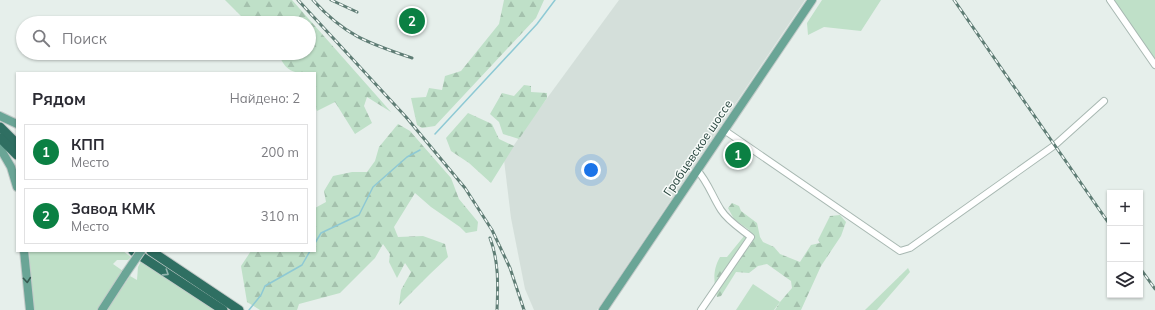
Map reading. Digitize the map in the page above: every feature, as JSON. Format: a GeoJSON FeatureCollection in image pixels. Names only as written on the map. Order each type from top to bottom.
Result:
{"type":"FeatureCollection","features":[{"type":"Feature","properties":{"kind":"highway"},"geometry":{"type":"LineString","coordinates":[[0,127],[16,143]]}},
{"type":"Feature","properties":{"kind":"highway"},"geometry":{"type":"LineString","coordinates":[[0,138],[16,154]]}},
{"type":"Feature","properties":{"kind":"highway"},"geometry":{"type":"LineString","coordinates":[[135,252],[223,310]]}},
{"type":"Feature","properties":{"kind":"highway"},"geometry":{"type":"LineString","coordinates":[[152,252],[239,310]]}},
{"type":"Feature","properties":{"kind":"main road","name":"Грабцевское шоссе"},"geometry":{"type":"LineString","coordinates":[[603,310],[812,0]]}},
{"type":"Feature","properties":{"kind":"main road"},"geometry":{"type":"LineString","coordinates":[[0,116],[16,124]]}},
{"type":"Feature","properties":{"kind":"main road"},"geometry":{"type":"LineString","coordinates":[[0,148],[11,167],[16,184]]}},
{"type":"Feature","properties":{"kind":"main road"},"geometry":{"type":"LineString","coordinates":[[24,252],[30,310]]}},
{"type":"Feature","properties":{"kind":"main road"},"geometry":{"type":"LineString","coordinates":[[102,310],[140,252]]}},
{"type":"Feature","properties":{"kind":"street"},"geometry":{"type":"LineString","coordinates":[[1110,0],[1155,65]]}},
{"type":"Feature","properties":{"kind":"street"},"geometry":{"type":"LineString","coordinates":[[724,130],[900,251],[910,248],[1055,145],[1104,101]]}},
{"type":"Feature","properties":{"kind":"street"},"geometry":{"type":"LineString","coordinates":[[697,170],[706,180],[722,211],[737,227],[751,237],[701,310]]}},
{"type":"Feature","properties":{"kind":"shaded area"},"geometry":{"type":"Polygon","coordinates":[[[619,0],[805,0],[597,310],[534,310],[525,289],[511,218],[504,160],[531,120],[619,0]]]}},
{"type":"Feature","properties":{"kind":"green space"},"geometry":{"type":"Polygon","coordinates":[[[225,0],[292,0],[306,16],[241,16],[225,0]]]}},
{"type":"Feature","properties":{"kind":"green space"},"geometry":{"type":"Polygon","coordinates":[[[504,0],[544,0],[536,18],[435,126],[422,128],[417,125],[411,98],[426,97],[429,88],[442,90],[445,76],[461,71],[499,24],[504,0]]]}},
{"type":"Feature","properties":{"kind":"green space"},"geometry":{"type":"Polygon","coordinates":[[[822,0],[881,0],[861,31],[824,27],[808,35],[807,23],[822,0]]]}},
{"type":"Feature","properties":{"kind":"green space"},"geometry":{"type":"Polygon","coordinates":[[[1106,0],[1155,0],[1155,69],[1106,0]]]}},
{"type":"Feature","properties":{"kind":"green space"},"geometry":{"type":"Polygon","coordinates":[[[316,27],[391,112],[367,97],[364,106],[372,123],[355,134],[335,102],[317,111],[316,72],[296,72],[288,69],[281,60],[316,60],[316,27]]]}},
{"type":"Feature","properties":{"kind":"green space"},"geometry":{"type":"Polygon","coordinates":[[[524,85],[531,86],[531,92],[547,93],[547,98],[519,139],[503,134],[499,122],[490,114],[502,93],[514,96],[524,85]]]}},
{"type":"Feature","properties":{"kind":"green space"},"geometry":{"type":"Polygon","coordinates":[[[468,113],[492,124],[499,139],[514,146],[491,183],[469,163],[451,151],[446,138],[468,113]]]}},
{"type":"Feature","properties":{"kind":"green space"},"geometry":{"type":"Polygon","coordinates":[[[398,124],[410,131],[451,178],[459,199],[478,222],[477,231],[466,233],[415,193],[394,227],[398,237],[423,236],[445,244],[448,257],[399,305],[401,290],[411,272],[405,263],[397,278],[389,262],[390,254],[383,244],[375,258],[340,293],[299,304],[297,310],[260,310],[247,302],[241,266],[250,252],[316,252],[316,207],[326,202],[324,191],[333,176],[352,172],[367,172],[375,161],[379,147],[398,124]]]}},
{"type":"Feature","properties":{"kind":"green space"},"geometry":{"type":"Polygon","coordinates":[[[732,203],[739,206],[741,211],[757,223],[760,237],[763,242],[774,247],[780,254],[800,262],[811,245],[820,243],[818,240],[830,216],[840,215],[846,222],[841,236],[821,266],[801,310],[775,310],[792,288],[791,281],[767,264],[758,266],[749,273],[736,272],[721,296],[717,297],[714,277],[717,262],[720,257],[727,257],[749,230],[734,219],[728,208],[732,203]]]}},
{"type":"Feature","properties":{"kind":"green space"},"geometry":{"type":"Polygon","coordinates":[[[29,252],[124,252],[131,257],[128,260],[117,260],[113,264],[123,271],[98,310],[34,310],[29,252]]]}},
{"type":"Feature","properties":{"kind":"green space"},"geometry":{"type":"Polygon","coordinates":[[[141,261],[218,310],[107,310],[130,276],[137,280],[138,267],[141,261]]]}},
{"type":"Feature","properties":{"kind":"green space"},"geometry":{"type":"Polygon","coordinates":[[[908,268],[910,272],[877,310],[865,310],[908,268]]]}},
{"type":"Feature","properties":{"kind":"green space"},"geometry":{"type":"Polygon","coordinates":[[[753,284],[780,302],[774,310],[736,310],[753,284]]]}},
{"type":"Feature","properties":{"kind":"waterway"},"geometry":{"type":"LineString","coordinates":[[435,134],[537,24],[555,0]]}},
{"type":"Feature","properties":{"kind":"waterway"},"geometry":{"type":"LineString","coordinates":[[316,241],[321,233],[359,215],[373,187],[407,157],[420,150]]}},
{"type":"Feature","properties":{"kind":"waterway"},"geometry":{"type":"LineString","coordinates":[[249,310],[261,295],[265,286],[302,265],[309,252]]}},
{"type":"Feature","properties":{"kind":"railway"},"geometry":{"type":"LineString","coordinates":[[298,0],[313,16]]}},
{"type":"Feature","properties":{"kind":"railway"},"geometry":{"type":"LineString","coordinates":[[313,0],[324,12],[346,30],[382,48],[412,58]]}},
{"type":"Feature","properties":{"kind":"railway"},"geometry":{"type":"LineString","coordinates":[[331,0],[357,12]]}},
{"type":"Feature","properties":{"kind":"railway"},"geometry":{"type":"LineString","coordinates":[[954,0],[1107,221]]}},
{"type":"Feature","properties":{"kind":"railway"},"geometry":{"type":"LineString","coordinates":[[316,20],[406,117],[465,188],[492,230],[510,268],[524,310]]}},
{"type":"Feature","properties":{"kind":"railway"},"geometry":{"type":"LineString","coordinates":[[490,238],[495,256],[498,283],[497,310]]}},
{"type":"Feature","properties":{"kind":"railway"},"geometry":{"type":"LineString","coordinates":[[1143,272],[1155,289]]}},
{"type":"Feature","properties":{"kind":"place","name":"Завод КМК"},"geometry":{"type":"Point","coordinates":[412,21]}},
{"type":"Feature","properties":{"kind":"place","name":"КПП"},"geometry":{"type":"Point","coordinates":[738,155]}}]}
